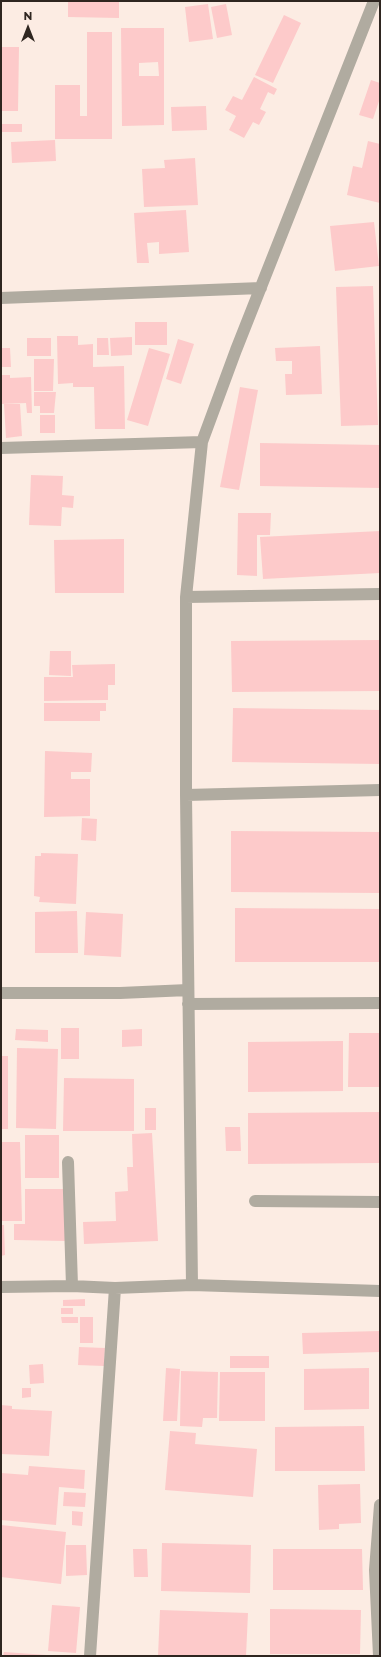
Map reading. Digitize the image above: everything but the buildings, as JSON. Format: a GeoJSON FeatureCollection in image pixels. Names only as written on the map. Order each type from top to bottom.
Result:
{"type":"FeatureCollection","features":[{"type":"Feature","properties":{"kind":"street"},"geometry":{"type":"LineString","coordinates":[[192,1285],[186,795],[186,597],[202,442],[374,1]]}},
{"type":"Feature","properties":{"kind":"street"},"geometry":{"type":"LineString","coordinates":[[1,298],[261,288]]}},
{"type":"Feature","properties":{"kind":"street"},"geometry":{"type":"LineString","coordinates":[[1,448],[202,442]]}},
{"type":"Feature","properties":{"kind":"street"},"geometry":{"type":"LineString","coordinates":[[186,597],[380,594]]}},
{"type":"Feature","properties":{"kind":"street"},"geometry":{"type":"LineString","coordinates":[[186,795],[380,790]]}},
{"type":"Feature","properties":{"kind":"street"},"geometry":{"type":"LineString","coordinates":[[1,993],[120,993],[188,990]]}},
{"type":"Feature","properties":{"kind":"street"},"geometry":{"type":"LineString","coordinates":[[188,1004],[380,1003]]}},
{"type":"Feature","properties":{"kind":"street"},"geometry":{"type":"LineString","coordinates":[[68,1162],[72,1286]]}},
{"type":"Feature","properties":{"kind":"street"},"geometry":{"type":"LineString","coordinates":[[255,1201],[380,1202]]}},
{"type":"Feature","properties":{"kind":"street"},"geometry":{"type":"LineString","coordinates":[[1,1287],[72,1286],[115,1288],[192,1285],[380,1291]]}},
{"type":"Feature","properties":{"kind":"street"},"geometry":{"type":"LineString","coordinates":[[90,1656],[115,1288]]}},
{"type":"Feature","properties":{"kind":"street"},"geometry":{"type":"LineString","coordinates":[[379,1656],[375,1570],[380,1505]]}}]}
